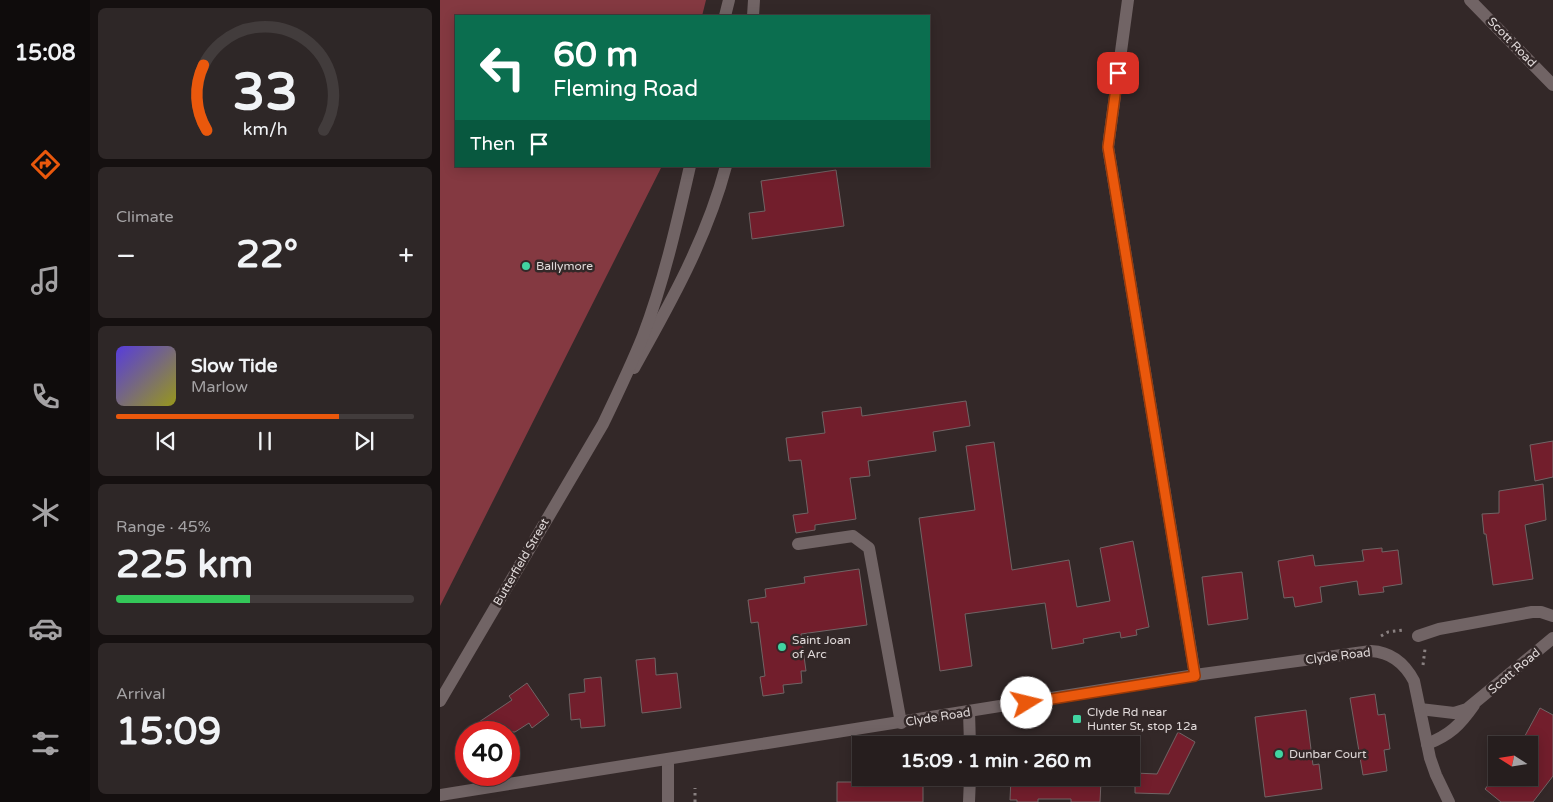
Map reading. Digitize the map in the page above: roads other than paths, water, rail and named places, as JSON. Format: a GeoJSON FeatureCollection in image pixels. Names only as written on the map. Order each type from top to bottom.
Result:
{"type":"FeatureCollection","features":[{"type":"Feature","properties":{"kind":"street"},"geometry":{"type":"LineString","coordinates":[[725,15],[729,0]]}},
{"type":"Feature","properties":{"kind":"street"},"geometry":{"type":"LineString","coordinates":[[754,0],[754,15]]}},
{"type":"Feature","properties":{"kind":"street"},"geometry":{"type":"LineString","coordinates":[[1128,0],[1108,147],[1195,676]]}},
{"type":"Feature","properties":{"kind":"street","name":"Scott Road"},"geometry":{"type":"LineString","coordinates":[[1470,0],[1553,85]]}},
{"type":"Feature","properties":{"kind":"street","name":"Butterfield Street"},"geometry":{"type":"LineString","coordinates":[[603,424],[633,360],[650,315],[674,233],[690,167]]}},
{"type":"Feature","properties":{"kind":"street","name":"Butterfield Street"},"geometry":{"type":"LineString","coordinates":[[440,701],[603,424],[683,278],[706,228],[726,167]]}},
{"type":"Feature","properties":{"kind":"street"},"geometry":{"type":"LineString","coordinates":[[798,544],[853,536],[869,548],[901,723]]}},
{"type":"Feature","properties":{"kind":"street"},"geometry":{"type":"LineString","coordinates":[[1418,636],[1439,629],[1532,612],[1541,612],[1553,616]]}},
{"type":"Feature","properties":{"kind":"street","name":"Scott Road"},"geometry":{"type":"LineString","coordinates":[[1427,744],[1456,728],[1476,704],[1553,638]]}},
{"type":"Feature","properties":{"kind":"street","name":"Clyde Road"},"geometry":{"type":"LineString","coordinates":[[440,796],[1195,676],[1365,651],[1375,651],[1390,656],[1405,667],[1414,681],[1420,709]]}},
{"type":"Feature","properties":{"kind":"street","name":"Scott Road"},"geometry":{"type":"LineString","coordinates":[[1420,709],[1454,713],[1476,704]]}},
{"type":"Feature","properties":{"kind":"street"},"geometry":{"type":"LineString","coordinates":[[1420,709],[1436,775],[1449,802]]}},
{"type":"Feature","properties":{"kind":"street"},"geometry":{"type":"LineString","coordinates":[[969,712],[970,736]]}},
{"type":"Feature","properties":{"kind":"street"},"geometry":{"type":"LineString","coordinates":[[668,760],[668,802]]}},
{"type":"Feature","properties":{"kind":"street"},"geometry":{"type":"LineString","coordinates":[[969,802],[970,786]]}},
{"type":"Feature","properties":{"kind":"place","name":"Ballymore"},"geometry":{"type":"Point","coordinates":[526,266]}},
{"type":"Feature","properties":{"kind":"place","name":"Saint Joan of Arc"},"geometry":{"type":"Point","coordinates":[782,647]}},
{"type":"Feature","properties":{"kind":"place","name":"Clyde Rd near Hunter St, stop 12a"},"geometry":{"type":"Point","coordinates":[1077,719]}},
{"type":"Feature","properties":{"kind":"place","name":"Dunbar Court"},"geometry":{"type":"Point","coordinates":[1279,754]}}]}
